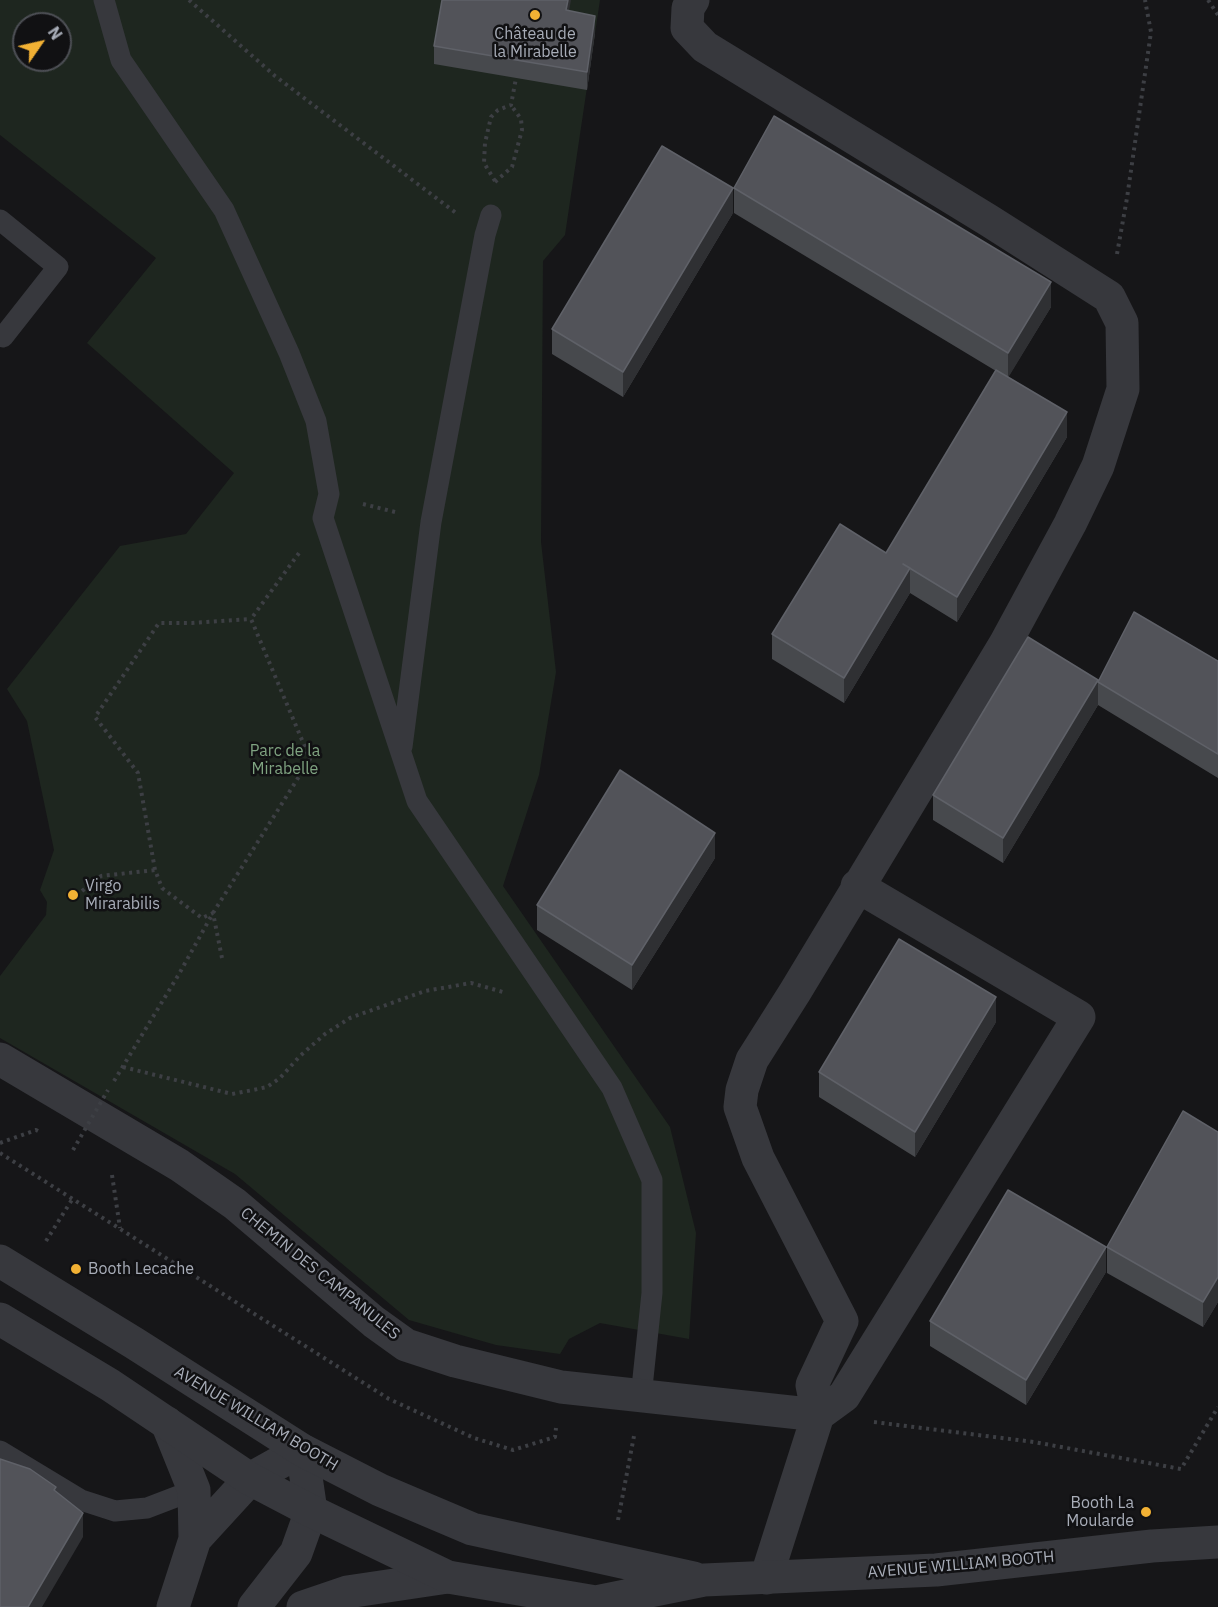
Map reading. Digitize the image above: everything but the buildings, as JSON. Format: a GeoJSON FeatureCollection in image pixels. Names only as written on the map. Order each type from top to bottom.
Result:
{"type":"FeatureCollection","features":[{"type":"Feature","properties":{"kind":"street"},"geometry":{"type":"LineString","coordinates":[[693,0],[688,8],[687,28],[705,47],[988,220],[1109,297],[1122,323],[1123,389],[1098,466],[1070,524],[1005,644],[752,1060],[742,1090],[741,1107],[758,1158],[842,1321],[870,1329],[890,1321]]}},
{"type":"Feature","properties":{"kind":"street"},"geometry":{"type":"LineString","coordinates":[[818,1415],[844,1396],[1079,1017],[858,886]]}},
{"type":"Feature","properties":{"kind":"street","name":"CHEMIN DES CAMPANULES"},"geometry":{"type":"LineString","coordinates":[[0,1059],[179,1165],[235,1204],[365,1314],[406,1345],[455,1361],[561,1387],[818,1415]]}},
{"type":"Feature","properties":{"kind":"street","name":"AVENUE WILLIAM BOOTH"},"geometry":{"type":"LineString","coordinates":[[0,1261],[124,1336],[302,1450],[380,1490],[472,1529],[704,1580]]}},
{"type":"Feature","properties":{"kind":"street","name":"AVENUE WILLIAM BOOTH"},"geometry":{"type":"LineString","coordinates":[[0,1319],[110,1385],[250,1479],[448,1577],[526,1598],[596,1602],[704,1580],[936,1570],[1152,1546],[1218,1542]]}},
{"type":"Feature","properties":{"kind":"street"},"geometry":{"type":"LineString","coordinates":[[766,1578],[818,1415],[812,1385],[842,1321]]}},
{"type":"Feature","properties":{"kind":"street"},"geometry":{"type":"LineString","coordinates":[[167,1423],[195,1491],[195,1539],[173,1607]]}},
{"type":"Feature","properties":{"kind":"street"},"geometry":{"type":"LineString","coordinates":[[195,1539],[250,1479],[302,1450],[311,1511],[296,1553],[254,1607]]}},
{"type":"Feature","properties":{"kind":"street"},"geometry":{"type":"LineString","coordinates":[[303,1607],[347,1592],[448,1577]]}},
{"type":"Feature","properties":{"kind":"lane"},"geometry":{"type":"LineString","coordinates":[[104,0],[121,60],[224,210],[316,422],[329,494],[323,518],[417,801],[612,1088],[652,1180],[652,1293],[641,1397]]}},
{"type":"Feature","properties":{"kind":"lane"},"geometry":{"type":"LineString","coordinates":[[401,750],[406,728],[431,522],[485,235],[491,214]]}},
{"type":"Feature","properties":{"kind":"lane"},"geometry":{"type":"LineString","coordinates":[[0,220],[57,267],[3,337]]}},
{"type":"Feature","properties":{"kind":"lane"},"geometry":{"type":"LineString","coordinates":[[0,1451],[81,1500],[116,1511],[147,1508],[195,1491]]}},
{"type":"Feature","properties":{"kind":"path"},"geometry":{"type":"LineString","coordinates":[[189,0],[275,76],[485,235]]}},
{"type":"Feature","properties":{"kind":"path"},"geometry":{"type":"LineString","coordinates":[[1109,297],[1127,198],[1151,32],[1145,0]]}},
{"type":"Feature","properties":{"kind":"path"},"geometry":{"type":"LineString","coordinates":[[1208,0],[1218,15]]}},
{"type":"Feature","properties":{"kind":"path"},"geometry":{"type":"LineString","coordinates":[[495,182],[512,167],[522,130],[521,119],[511,105],[516,78]]}},
{"type":"Feature","properties":{"kind":"path"},"geometry":{"type":"LineString","coordinates":[[485,143],[491,117],[498,110],[511,105]]}},
{"type":"Feature","properties":{"kind":"path"},"geometry":{"type":"LineString","coordinates":[[329,494],[431,522]]}},
{"type":"Feature","properties":{"kind":"path"},"geometry":{"type":"LineString","coordinates":[[251,619],[323,518]]}},
{"type":"Feature","properties":{"kind":"path"},"geometry":{"type":"LineString","coordinates":[[213,913],[202,918],[162,888],[156,870],[138,773],[95,717],[159,623],[251,619]]}},
{"type":"Feature","properties":{"kind":"path"},"geometry":{"type":"LineString","coordinates":[[73,1150],[182,970],[213,913],[310,759],[251,619]]}},
{"type":"Feature","properties":{"kind":"path"},"geometry":{"type":"LineString","coordinates":[[82,891],[101,876],[156,870]]}},
{"type":"Feature","properties":{"kind":"path"},"geometry":{"type":"LineString","coordinates":[[213,913],[222,958]]}},
{"type":"Feature","properties":{"kind":"path"},"geometry":{"type":"LineString","coordinates":[[123,1067],[232,1094],[260,1089],[280,1078],[325,1034],[350,1018],[425,991],[471,983],[501,991],[561,1015]]}},
{"type":"Feature","properties":{"kind":"path"},"geometry":{"type":"LineString","coordinates":[[0,1143],[36,1130]]}},
{"type":"Feature","properties":{"kind":"path"},"geometry":{"type":"LineString","coordinates":[[0,1153],[389,1400],[474,1438],[513,1450],[555,1437],[561,1387]]}},
{"type":"Feature","properties":{"kind":"path"},"geometry":{"type":"LineString","coordinates":[[113,1175],[120,1228]]}},
{"type":"Feature","properties":{"kind":"path"},"geometry":{"type":"LineString","coordinates":[[51,1234],[73,1198]]}},
{"type":"Feature","properties":{"kind":"path"},"geometry":{"type":"LineString","coordinates":[[617,1528],[641,1397]]}},
{"type":"Feature","properties":{"kind":"path"},"geometry":{"type":"LineString","coordinates":[[818,1415],[1034,1442],[1181,1469],[1218,1407]]}},
{"type":"Feature","properties":{"kind":"green space","name":"Parc de la Mirabelle"},"geometry":{"type":"Polygon","coordinates":[[[0,0],[600,0],[565,235],[543,261],[541,542],[556,672],[539,775],[503,886],[670,1127],[696,1233],[689,1339],[600,1323],[569,1339],[560,1354],[496,1345],[409,1320],[235,1174],[0,1038],[0,976],[46,915],[47,902],[40,890],[54,850],[27,721],[7,689],[120,546],[186,534],[234,473],[87,343],[156,258],[0,135],[0,0]]]}},
{"type":"Feature","properties":{"kind":"place","name":"Château de la Mirabelle"},"geometry":{"type":"Point","coordinates":[535,15]}},
{"type":"Feature","properties":{"kind":"place","name":"Virgo Mirarabilis"},"geometry":{"type":"Point","coordinates":[73,895]}},
{"type":"Feature","properties":{"kind":"place","name":"Booth Lecache"},"geometry":{"type":"Point","coordinates":[76,1269]}},
{"type":"Feature","properties":{"kind":"place","name":"Booth La Moularde"},"geometry":{"type":"Point","coordinates":[1146,1512]}}]}
